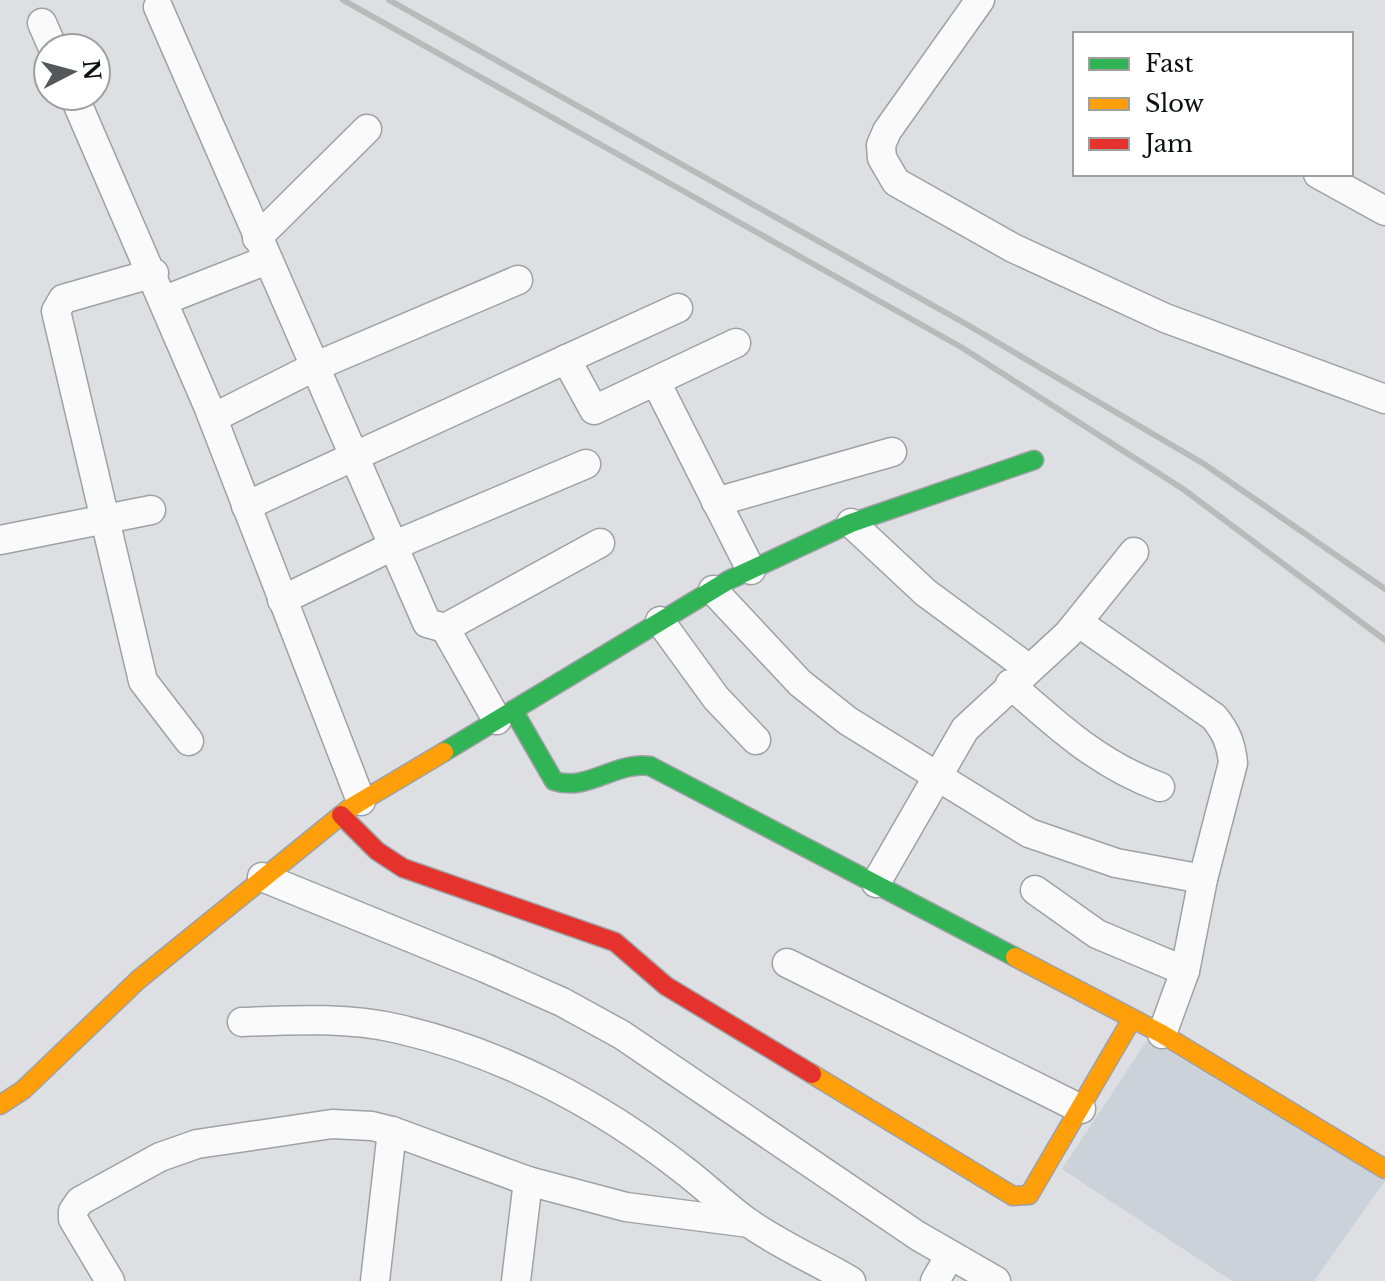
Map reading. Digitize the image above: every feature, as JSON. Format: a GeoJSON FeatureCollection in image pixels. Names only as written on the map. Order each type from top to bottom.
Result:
{"type":"FeatureCollection","features":[{"type":"Feature","properties":{"kind":"street"},"geometry":{"type":"LineString","coordinates":[[980,0],[887,131],[881,145],[882,158],[896,182],[1013,248],[1165,318],[1385,399]]}},
{"type":"Feature","properties":{"kind":"street"},"geometry":{"type":"LineString","coordinates":[[158,7],[427,623],[445,628],[554,781],[560,786],[569,786],[636,764],[650,766],[1162,1034],[1385,1169]]}},
{"type":"Feature","properties":{"kind":"street"},"geometry":{"type":"LineString","coordinates":[[81,112],[154,273],[213,418],[282,600],[351,808],[377,851],[403,868],[591,931],[615,942],[666,986],[1013,1196],[1029,1195],[1038,1183],[1132,1019]]}},
{"type":"Feature","properties":{"kind":"street"},"geometry":{"type":"LineString","coordinates":[[165,300],[262,249],[367,129]]}},
{"type":"Feature","properties":{"kind":"street"},"geometry":{"type":"LineString","coordinates":[[1322,176],[1385,211]]}},
{"type":"Feature","properties":{"kind":"street"},"geometry":{"type":"LineString","coordinates":[[154,273],[63,299],[56,311],[143,681],[189,741]]}},
{"type":"Feature","properties":{"kind":"street"},"geometry":{"type":"LineString","coordinates":[[213,418],[314,367],[518,280]]}},
{"type":"Feature","properties":{"kind":"street"},"geometry":{"type":"LineString","coordinates":[[246,506],[678,308]]}},
{"type":"Feature","properties":{"kind":"street"},"geometry":{"type":"LineString","coordinates":[[566,359],[594,410],[736,343]]}},
{"type":"Feature","properties":{"kind":"street"},"geometry":{"type":"LineString","coordinates":[[656,382],[751,570]]}},
{"type":"Feature","properties":{"kind":"street"},"geometry":{"type":"LineString","coordinates":[[716,502],[892,452]]}},
{"type":"Feature","properties":{"kind":"street"},"geometry":{"type":"LineString","coordinates":[[0,1105],[23,1090],[138,980],[351,808],[660,621],[751,570],[851,523],[1034,460]]}},
{"type":"Feature","properties":{"kind":"street"},"geometry":{"type":"LineString","coordinates":[[282,600],[395,545],[586,464]]}},
{"type":"Feature","properties":{"kind":"street"},"geometry":{"type":"LineString","coordinates":[[0,540],[151,510]]}},
{"type":"Feature","properties":{"kind":"street"},"geometry":{"type":"LineString","coordinates":[[851,523],[1019,676],[1067,736],[1129,775],[1160,787]]}},
{"type":"Feature","properties":{"kind":"street"},"geometry":{"type":"LineString","coordinates":[[445,628],[600,543]]}},
{"type":"Feature","properties":{"kind":"street"},"geometry":{"type":"LineString","coordinates":[[876,883],[935,776],[965,729],[1079,623],[1134,552]]}},
{"type":"Feature","properties":{"kind":"street"},"geometry":{"type":"LineString","coordinates":[[713,590],[800,683],[848,721],[1029,833],[1116,863],[1203,879]]}},
{"type":"Feature","properties":{"kind":"street"},"geometry":{"type":"LineString","coordinates":[[660,621],[716,698],[756,740]]}},
{"type":"Feature","properties":{"kind":"street"},"geometry":{"type":"LineString","coordinates":[[1079,623],[1214,717],[1226,731],[1233,763],[1203,879],[1185,971],[1162,1034]]}},
{"type":"Feature","properties":{"kind":"street"},"geometry":{"type":"LineString","coordinates":[[262,877],[536,990],[622,1035],[949,1257],[996,1281]]}},
{"type":"Feature","properties":{"kind":"street"},"geometry":{"type":"LineString","coordinates":[[1035,890],[1097,934],[1185,971]]}},
{"type":"Feature","properties":{"kind":"street"},"geometry":{"type":"LineString","coordinates":[[787,963],[1081,1109]]}},
{"type":"Feature","properties":{"kind":"street"},"geometry":{"type":"LineString","coordinates":[[242,1022],[353,1022],[398,1029],[477,1052],[533,1075],[581,1100],[685,1171],[749,1223],[851,1281]]}},
{"type":"Feature","properties":{"kind":"street"},"geometry":{"type":"LineString","coordinates":[[110,1281],[78,1230],[73,1211],[80,1201],[160,1157],[197,1144],[332,1124],[362,1125],[392,1131],[528,1181],[650,1213],[749,1223]]}},
{"type":"Feature","properties":{"kind":"street"},"geometry":{"type":"LineString","coordinates":[[375,1281],[392,1131]]}},
{"type":"Feature","properties":{"kind":"street"},"geometry":{"type":"LineString","coordinates":[[516,1281],[528,1181]]}},
{"type":"Feature","properties":{"kind":"street"},"geometry":{"type":"LineString","coordinates":[[935,1281],[949,1257]]}},
{"type":"Feature","properties":{"kind":"shaded area"},"geometry":{"type":"Polygon","coordinates":[[[1148,1039],[1385,1181],[1314,1281],[1232,1281],[1062,1169],[1148,1039]]]}},
{"type":"Feature","properties":{"kind":"railway"},"geometry":{"type":"LineString","coordinates":[[343,0],[961,347],[1183,489],[1385,640]]}},
{"type":"Feature","properties":{"kind":"railway"},"geometry":{"type":"LineString","coordinates":[[389,0],[966,324],[1204,464],[1385,589]]}},
{"type":"Feature","properties":{"kind":"traffic: fast"},"geometry":{"type":"LineString","coordinates":[[444,752],[729,580],[851,523],[1034,460]]}},
{"type":"Feature","properties":{"kind":"traffic: fast"},"geometry":{"type":"LineString","coordinates":[[513,710],[554,781],[578,783],[625,768],[650,766],[1015,957]]}},
{"type":"Feature","properties":{"kind":"traffic: slow"},"geometry":{"type":"LineString","coordinates":[[0,1105],[23,1090],[138,980],[350,808],[444,752]]}},
{"type":"Feature","properties":{"kind":"traffic: slow"},"geometry":{"type":"LineString","coordinates":[[1015,957],[1162,1034],[1385,1169]]}},
{"type":"Feature","properties":{"kind":"traffic: slow"},"geometry":{"type":"LineString","coordinates":[[812,1074],[1013,1196],[1029,1195],[1132,1019]]}},
{"type":"Feature","properties":{"kind":"traffic: jam"},"geometry":{"type":"LineString","coordinates":[[341,815],[377,851],[403,868],[615,942],[666,986],[812,1074]]}}]}
